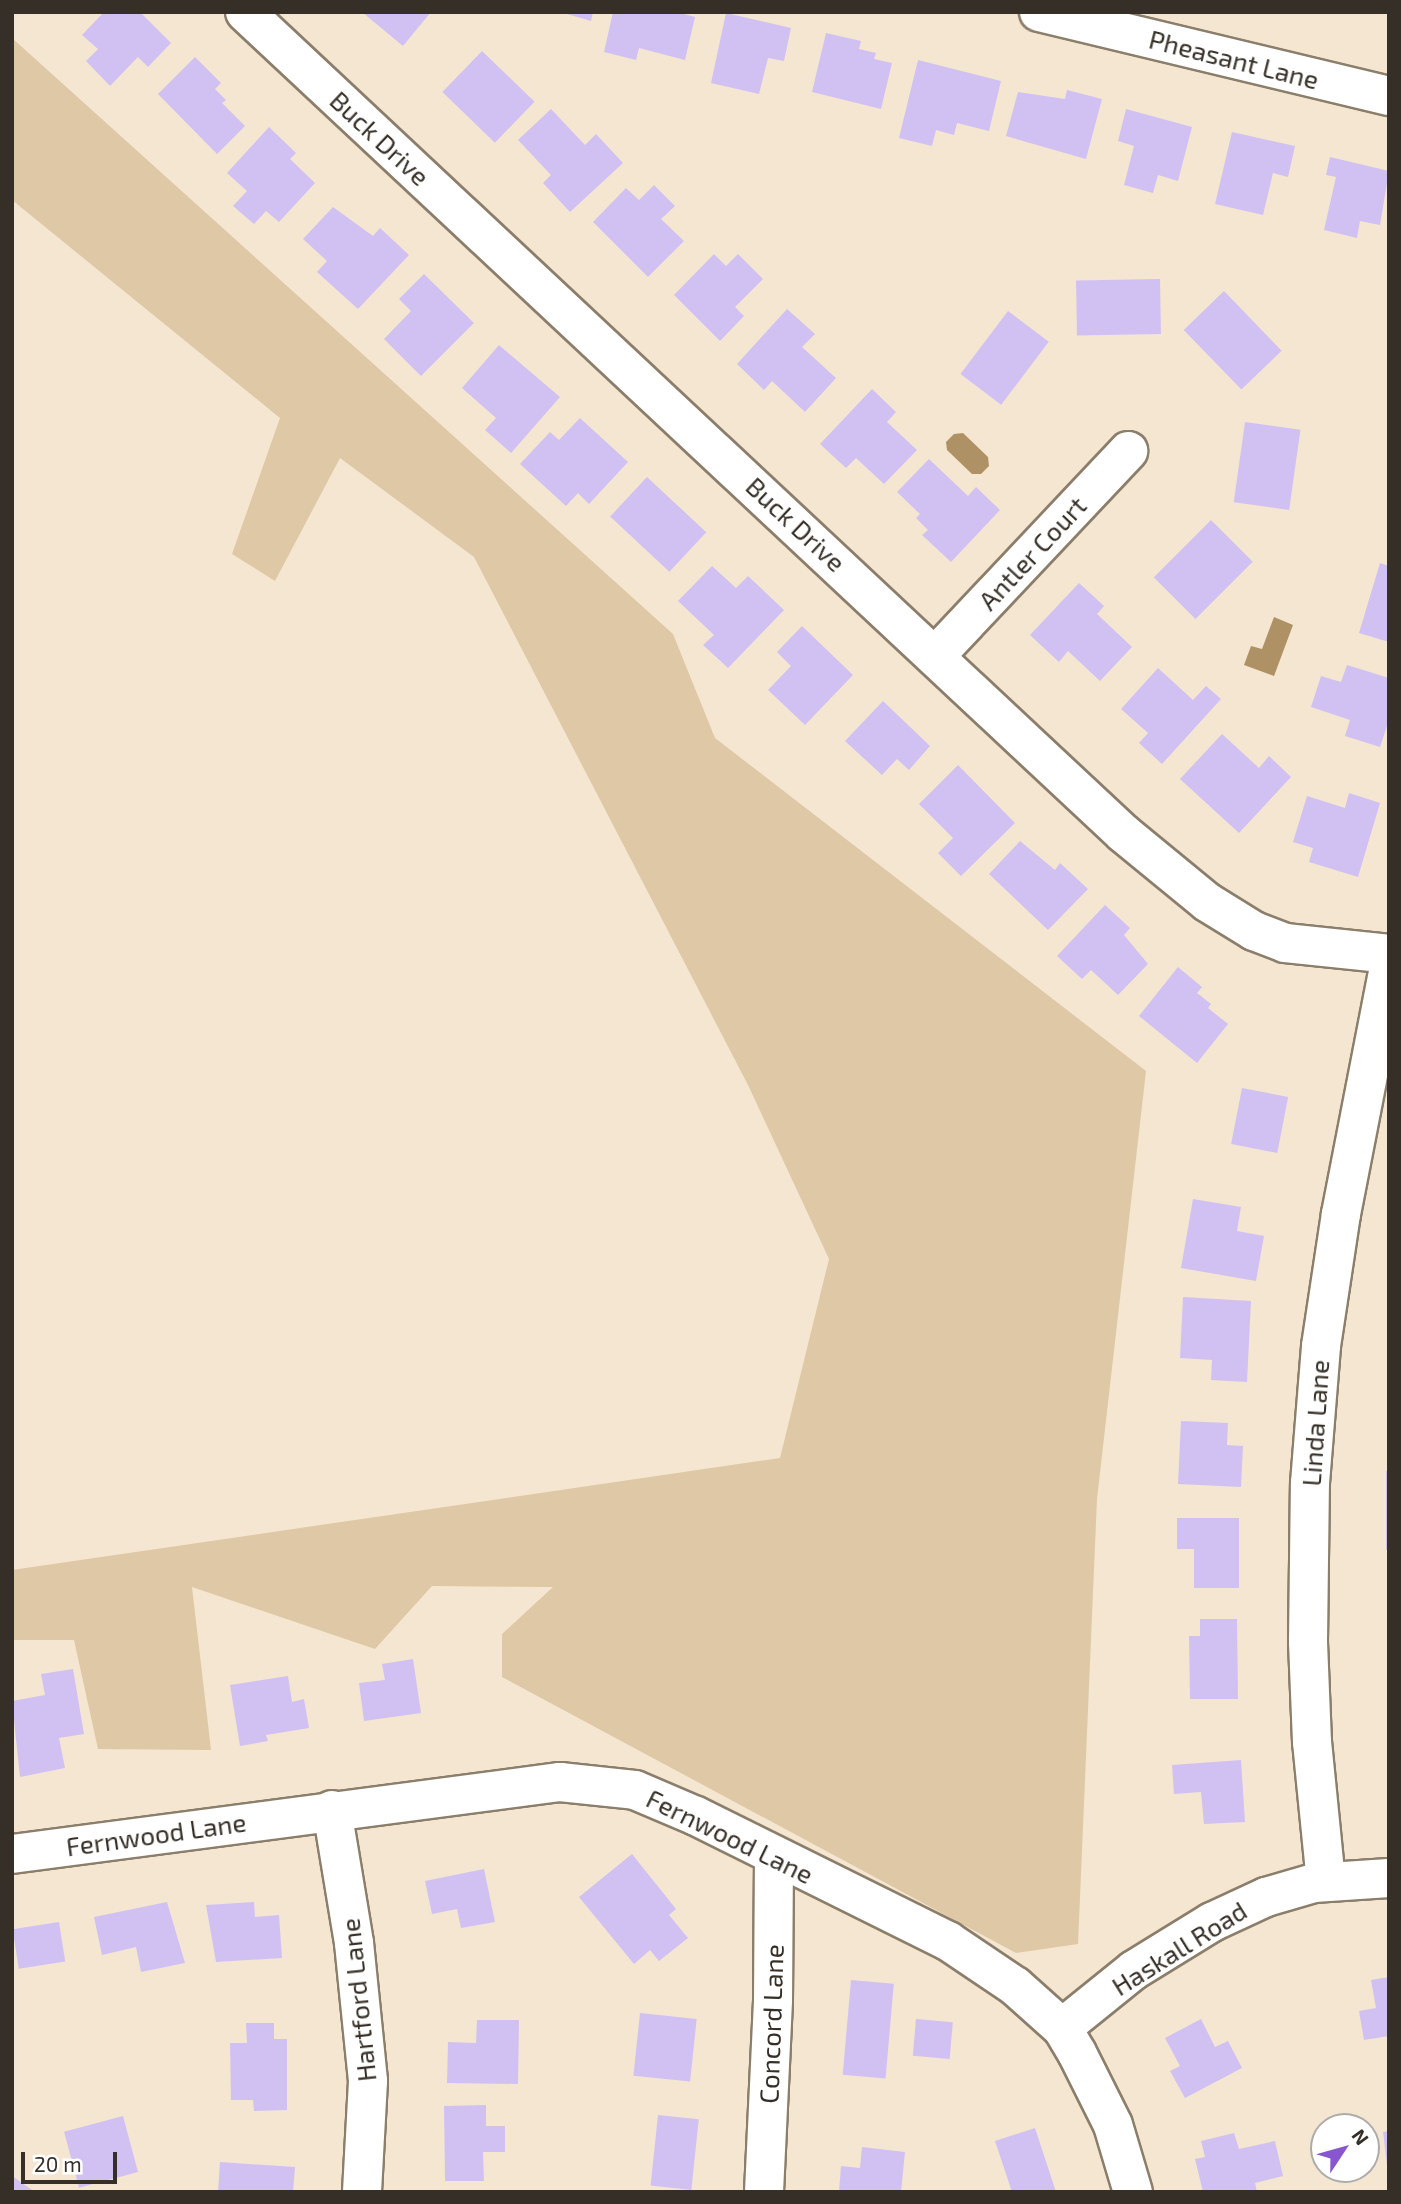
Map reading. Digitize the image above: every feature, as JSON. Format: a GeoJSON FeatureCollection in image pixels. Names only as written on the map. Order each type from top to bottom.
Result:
{"type":"FeatureCollection","features":[{"type":"Feature","properties":{"kind":"street","name":"Buck Drive"},"geometry":{"type":"LineString","coordinates":[[245,12],[937,654],[1123,833],[1207,902],[1254,930],[1285,943],[1389,954]]}},
{"type":"Feature","properties":{"kind":"street","name":"Pheasant Lane"},"geometry":{"type":"LineString","coordinates":[[1040,12],[1389,96]]}},
{"type":"Feature","properties":{"kind":"street","name":"Antler Court"},"geometry":{"type":"LineString","coordinates":[[937,654],[1128,451]]}},
{"type":"Feature","properties":{"kind":"street","name":"Linda Lane"},"geometry":{"type":"LineString","coordinates":[[1326,1882],[1309,1667],[1310,1483],[1321,1346],[1340,1214],[1389,968]]}},
{"type":"Feature","properties":{"kind":"street","name":"Fernwood Lane"},"geometry":{"type":"LineString","coordinates":[[12,1854],[560,1782],[612,1785],[696,1816],[948,1941],[1015,1986],[1062,2028],[1113,2125],[1133,2192]]}},
{"type":"Feature","properties":{"kind":"street","name":"Hartford Lane"},"geometry":{"type":"LineString","coordinates":[[332,1810],[354,1943],[368,2081],[362,2192]]}},
{"type":"Feature","properties":{"kind":"street","name":"Concord Lane"},"geometry":{"type":"LineString","coordinates":[[764,2192],[773,2000],[774,1857]]}},
{"type":"Feature","properties":{"kind":"street","name":"Haskall Road"},"geometry":{"type":"LineString","coordinates":[[1062,2028],[1134,1970],[1212,1922],[1266,1897],[1326,1882],[1389,1878]]}},
{"type":"Feature","properties":{"kind":"shaded area"},"geometry":{"type":"Polygon","coordinates":[[[12,38],[673,634],[715,738],[1146,1071],[1097,1499],[1078,1944],[1016,1953],[502,1677],[502,1634],[553,1587],[432,1586],[375,1649],[192,1587],[211,1750],[98,1749],[74,1640],[12,1640],[12,1570],[780,1458],[829,1259],[748,1085],[474,557],[340,458],[275,581],[232,554],[280,418],[12,200],[12,38]]]}},
{"type":"Feature","properties":{"kind":"shaded area"},"geometry":{"type":"Polygon","coordinates":[[[963,433],[988,457],[989,466],[981,474],[972,474],[947,450],[946,442],[954,434],[963,433]]]}},
{"type":"Feature","properties":{"kind":"shaded area"},"geometry":{"type":"Polygon","coordinates":[[[1274,617],[1293,625],[1274,676],[1244,665],[1251,646],[1262,649],[1274,617]]]}},
{"type":"Feature","properties":{"kind":"building"},"geometry":{"type":"Polygon","coordinates":[[[104,12],[140,12],[171,43],[148,67],[138,57],[110,86],[86,61],[98,49],[82,35],[104,12]]]}},
{"type":"Feature","properties":{"kind":"building"},"geometry":{"type":"Polygon","coordinates":[[[362,12],[431,12],[403,46],[362,12]]]}},
{"type":"Feature","properties":{"kind":"building"},"geometry":{"type":"Polygon","coordinates":[[[560,12],[593,12],[591,21],[560,12]]]}},
{"type":"Feature","properties":{"kind":"building"},"geometry":{"type":"Polygon","coordinates":[[[613,12],[677,12],[695,17],[685,60],[639,48],[636,60],[604,52],[613,12]]]}},
{"type":"Feature","properties":{"kind":"building"},"geometry":{"type":"Polygon","coordinates":[[[726,13],[791,28],[784,61],[768,58],[759,94],[711,83],[726,13]]]}},
{"type":"Feature","properties":{"kind":"building"},"geometry":{"type":"Polygon","coordinates":[[[826,33],[861,41],[859,49],[876,53],[874,59],[892,63],[881,109],[812,92],[826,33]]]}},
{"type":"Feature","properties":{"kind":"building"},"geometry":{"type":"Polygon","coordinates":[[[482,51],[535,102],[495,143],[442,92],[482,51]]]}},
{"type":"Feature","properties":{"kind":"building"},"geometry":{"type":"Polygon","coordinates":[[[195,57],[221,83],[215,89],[226,100],[222,103],[245,126],[217,154],[158,94],[195,57]]]}},
{"type":"Feature","properties":{"kind":"building"},"geometry":{"type":"Polygon","coordinates":[[[918,60],[1001,81],[989,131],[957,123],[954,135],[936,130],[932,146],[899,138],[918,60]]]}},
{"type":"Feature","properties":{"kind":"building"},"geometry":{"type":"Polygon","coordinates":[[[1067,90],[1102,99],[1086,159],[1006,136],[1018,92],[1065,99],[1067,90]]]}},
{"type":"Feature","properties":{"kind":"building"},"geometry":{"type":"Polygon","coordinates":[[[551,109],[585,145],[596,134],[623,163],[570,212],[543,183],[551,175],[518,140],[551,109]]]}},
{"type":"Feature","properties":{"kind":"building"},"geometry":{"type":"Polygon","coordinates":[[[1126,109],[1192,127],[1178,181],[1158,175],[1153,193],[1124,185],[1134,146],[1118,141],[1126,109]]]}},
{"type":"Feature","properties":{"kind":"building"},"geometry":{"type":"Polygon","coordinates":[[[269,127],[296,153],[290,159],[315,183],[279,222],[266,211],[254,224],[233,206],[247,191],[227,173],[269,127]]]}},
{"type":"Feature","properties":{"kind":"building"},"geometry":{"type":"Polygon","coordinates":[[[1232,132],[1295,146],[1288,177],[1273,173],[1263,215],[1215,204],[1232,132]]]}},
{"type":"Feature","properties":{"kind":"building"},"geometry":{"type":"Polygon","coordinates":[[[1330,157],[1389,171],[1380,225],[1360,221],[1357,238],[1324,230],[1336,177],[1326,175],[1330,157]]]}},
{"type":"Feature","properties":{"kind":"building"},"geometry":{"type":"Polygon","coordinates":[[[654,185],[675,206],[661,219],[684,241],[648,277],[593,222],[626,188],[639,200],[654,185]]]}},
{"type":"Feature","properties":{"kind":"building"},"geometry":{"type":"Polygon","coordinates":[[[333,207],[373,236],[380,228],[409,255],[358,309],[317,272],[327,261],[303,239],[333,207]]]}},
{"type":"Feature","properties":{"kind":"building"},"geometry":{"type":"Polygon","coordinates":[[[714,254],[726,266],[738,254],[763,279],[735,307],[744,316],[720,341],[674,295],[714,254]]]}},
{"type":"Feature","properties":{"kind":"building"},"geometry":{"type":"Polygon","coordinates":[[[424,274],[474,323],[421,376],[384,339],[411,311],[399,299],[424,274]]]}},
{"type":"Feature","properties":{"kind":"building"},"geometry":{"type":"Polygon","coordinates":[[[1160,279],[1161,334],[1077,335],[1076,280],[1160,279]]]}},
{"type":"Feature","properties":{"kind":"building"},"geometry":{"type":"Polygon","coordinates":[[[1224,291],[1282,351],[1241,390],[1184,330],[1224,291]]]}},
{"type":"Feature","properties":{"kind":"building"},"geometry":{"type":"Polygon","coordinates":[[[787,309],[815,334],[802,347],[836,378],[805,412],[772,381],[764,390],[737,364],[787,309]]]}},
{"type":"Feature","properties":{"kind":"building"},"geometry":{"type":"Polygon","coordinates":[[[1008,311],[1049,342],[1001,405],[960,374],[1008,311]]]}},
{"type":"Feature","properties":{"kind":"building"},"geometry":{"type":"Polygon","coordinates":[[[499,345],[560,397],[511,453],[485,430],[496,418],[462,388],[499,345]]]}},
{"type":"Feature","properties":{"kind":"building"},"geometry":{"type":"Polygon","coordinates":[[[872,389],[896,412],[887,422],[917,450],[884,484],[856,458],[846,468],[820,444],[872,389]]]}},
{"type":"Feature","properties":{"kind":"building"},"geometry":{"type":"Polygon","coordinates":[[[580,418],[628,462],[589,504],[578,493],[566,506],[520,464],[550,432],[559,440],[580,418]]]}},
{"type":"Feature","properties":{"kind":"building"},"geometry":{"type":"Polygon","coordinates":[[[1245,422],[1300,430],[1289,510],[1234,502],[1245,422]]]}},
{"type":"Feature","properties":{"kind":"building"},"geometry":{"type":"Polygon","coordinates":[[[929,459],[968,496],[976,487],[1000,510],[951,562],[922,535],[928,530],[916,518],[920,514],[897,492],[929,459]]]}},
{"type":"Feature","properties":{"kind":"building"},"geometry":{"type":"Polygon","coordinates":[[[647,477],[706,532],[669,572],[610,516],[647,477]]]}},
{"type":"Feature","properties":{"kind":"building"},"geometry":{"type":"Polygon","coordinates":[[[1211,520],[1253,562],[1195,619],[1154,577],[1211,520]]]}},
{"type":"Feature","properties":{"kind":"building"},"geometry":{"type":"Polygon","coordinates":[[[1380,563],[1389,566],[1389,642],[1359,633],[1380,563]]]}},
{"type":"Feature","properties":{"kind":"building"},"geometry":{"type":"Polygon","coordinates":[[[712,566],[736,588],[748,576],[784,610],[728,668],[703,645],[714,635],[678,601],[712,566]]]}},
{"type":"Feature","properties":{"kind":"building"},"geometry":{"type":"Polygon","coordinates":[[[1079,583],[1104,606],[1097,614],[1132,647],[1100,681],[1068,651],[1059,662],[1030,635],[1079,583]]]}},
{"type":"Feature","properties":{"kind":"building"},"geometry":{"type":"Polygon","coordinates":[[[802,626],[853,675],[805,725],[768,690],[791,666],[777,652],[802,626]]]}},
{"type":"Feature","properties":{"kind":"building"},"geometry":{"type":"Polygon","coordinates":[[[1347,665],[1389,678],[1389,720],[1380,747],[1345,736],[1350,720],[1311,707],[1321,676],[1341,682],[1347,665]]]}},
{"type":"Feature","properties":{"kind":"building"},"geometry":{"type":"Polygon","coordinates":[[[1158,668],[1193,700],[1206,686],[1221,699],[1162,764],[1139,743],[1148,733],[1121,709],[1158,668]]]}},
{"type":"Feature","properties":{"kind":"building"},"geometry":{"type":"Polygon","coordinates":[[[883,701],[930,746],[909,770],[897,759],[882,775],[845,741],[883,701]]]}},
{"type":"Feature","properties":{"kind":"building"},"geometry":{"type":"Polygon","coordinates":[[[1222,734],[1259,768],[1269,756],[1291,777],[1239,833],[1180,779],[1222,734]]]}},
{"type":"Feature","properties":{"kind":"building"},"geometry":{"type":"Polygon","coordinates":[[[958,765],[1015,823],[961,876],[938,853],[953,838],[919,804],[958,765]]]}},
{"type":"Feature","properties":{"kind":"building"},"geometry":{"type":"Polygon","coordinates":[[[1349,793],[1380,803],[1358,877],[1309,862],[1313,848],[1293,842],[1307,796],[1345,808],[1349,793]]]}},
{"type":"Feature","properties":{"kind":"building"},"geometry":{"type":"Polygon","coordinates":[[[1020,841],[1055,870],[1060,863],[1088,889],[1048,930],[989,874],[1020,841]]]}},
{"type":"Feature","properties":{"kind":"building"},"geometry":{"type":"Polygon","coordinates":[[[1105,905],[1130,928],[1124,935],[1148,964],[1118,995],[1091,970],[1082,979],[1057,956],[1105,905]]]}},
{"type":"Feature","properties":{"kind":"building"},"geometry":{"type":"Polygon","coordinates":[[[1178,967],[1202,987],[1197,993],[1211,1004],[1208,1008],[1228,1024],[1197,1063],[1139,1016],[1178,967]]]}},
{"type":"Feature","properties":{"kind":"building"},"geometry":{"type":"Polygon","coordinates":[[[1242,1088],[1288,1097],[1277,1153],[1231,1144],[1242,1088]]]}},
{"type":"Feature","properties":{"kind":"building"},"geometry":{"type":"Polygon","coordinates":[[[1193,1199],[1241,1207],[1237,1231],[1264,1236],[1256,1281],[1181,1268],[1193,1199]]]}},
{"type":"Feature","properties":{"kind":"building"},"geometry":{"type":"Polygon","coordinates":[[[1183,1297],[1251,1301],[1247,1382],[1211,1380],[1212,1360],[1180,1358],[1183,1297]]]}},
{"type":"Feature","properties":{"kind":"building"},"geometry":{"type":"Polygon","coordinates":[[[1181,1421],[1228,1423],[1227,1445],[1243,1446],[1241,1487],[1178,1484],[1181,1421]]]}},
{"type":"Feature","properties":{"kind":"building"},"geometry":{"type":"Polygon","coordinates":[[[1386,1471],[1389,1471],[1389,1550],[1386,1550],[1386,1471]]]}},
{"type":"Feature","properties":{"kind":"building"},"geometry":{"type":"Polygon","coordinates":[[[1177,1518],[1239,1518],[1239,1588],[1194,1588],[1194,1549],[1177,1549],[1177,1518]]]}},
{"type":"Feature","properties":{"kind":"building"},"geometry":{"type":"Polygon","coordinates":[[[1200,1619],[1237,1619],[1238,1699],[1190,1699],[1189,1636],[1200,1636],[1200,1619]]]}},
{"type":"Feature","properties":{"kind":"building"},"geometry":{"type":"Polygon","coordinates":[[[413,1659],[421,1713],[364,1721],[359,1683],[385,1680],[382,1664],[413,1659]]]}},
{"type":"Feature","properties":{"kind":"building"},"geometry":{"type":"Polygon","coordinates":[[[73,1669],[84,1734],[59,1738],[65,1768],[20,1777],[12,1701],[45,1695],[41,1674],[73,1669]]]}},
{"type":"Feature","properties":{"kind":"building"},"geometry":{"type":"Polygon","coordinates":[[[288,1676],[292,1702],[304,1699],[309,1728],[266,1735],[268,1741],[240,1746],[230,1685],[288,1676]]]}},
{"type":"Feature","properties":{"kind":"building"},"geometry":{"type":"Polygon","coordinates":[[[1241,1760],[1245,1822],[1204,1824],[1201,1792],[1174,1794],[1172,1765],[1241,1760]]]}},
{"type":"Feature","properties":{"kind":"building"},"geometry":{"type":"Polygon","coordinates":[[[632,1854],[676,1909],[669,1915],[688,1938],[659,1961],[650,1950],[634,1964],[579,1897],[632,1854]]]}},
{"type":"Feature","properties":{"kind":"building"},"geometry":{"type":"Polygon","coordinates":[[[484,1869],[495,1922],[461,1928],[457,1909],[432,1914],[425,1881],[484,1869]]]}},
{"type":"Feature","properties":{"kind":"building"},"geometry":{"type":"Polygon","coordinates":[[[167,1902],[185,1963],[141,1972],[136,1947],[102,1955],[94,1917],[167,1902]]]}},
{"type":"Feature","properties":{"kind":"building"},"geometry":{"type":"Polygon","coordinates":[[[254,1902],[255,1917],[279,1915],[282,1958],[216,1962],[206,1905],[254,1902]]]}},
{"type":"Feature","properties":{"kind":"building"},"geometry":{"type":"Polygon","coordinates":[[[59,1922],[65,1962],[19,1969],[13,1929],[59,1922]]]}},
{"type":"Feature","properties":{"kind":"building"},"geometry":{"type":"Polygon","coordinates":[[[1389,1977],[1389,2036],[1364,2040],[1359,2011],[1376,2008],[1371,1980],[1389,1977]]]}},
{"type":"Feature","properties":{"kind":"building"},"geometry":{"type":"Polygon","coordinates":[[[851,1980],[894,1984],[886,2078],[843,2075],[851,1980]]]}},
{"type":"Feature","properties":{"kind":"building"},"geometry":{"type":"Polygon","coordinates":[[[640,2013],[697,2019],[690,2082],[633,2076],[640,2013]]]}},
{"type":"Feature","properties":{"kind":"building"},"geometry":{"type":"Polygon","coordinates":[[[916,2019],[953,2022],[950,2059],[913,2056],[916,2019]]]}},
{"type":"Feature","properties":{"kind":"building"},"geometry":{"type":"Polygon","coordinates":[[[1201,2019],[1215,2047],[1228,2041],[1242,2068],[1185,2098],[1170,2071],[1180,2066],[1165,2038],[1201,2019]]]}},
{"type":"Feature","properties":{"kind":"building"},"geometry":{"type":"Polygon","coordinates":[[[477,2020],[519,2020],[518,2084],[447,2083],[448,2042],[476,2043],[477,2020]]]}},
{"type":"Feature","properties":{"kind":"building"},"geometry":{"type":"Polygon","coordinates":[[[246,2023],[274,2023],[274,2039],[287,2039],[287,2110],[254,2111],[253,2100],[231,2100],[230,2043],[247,2043],[246,2023]]]}},
{"type":"Feature","properties":{"kind":"building"},"geometry":{"type":"Polygon","coordinates":[[[486,2105],[486,2126],[505,2126],[505,2152],[483,2152],[484,2181],[445,2181],[444,2106],[486,2105]]]}},
{"type":"Feature","properties":{"kind":"building"},"geometry":{"type":"Polygon","coordinates":[[[658,2115],[699,2119],[691,2190],[651,2186],[658,2115]]]}},
{"type":"Feature","properties":{"kind":"building"},"geometry":{"type":"Polygon","coordinates":[[[123,2116],[138,2172],[79,2188],[64,2132],[123,2116]]]}},
{"type":"Feature","properties":{"kind":"building"},"geometry":{"type":"Polygon","coordinates":[[[1035,2128],[1056,2192],[1012,2192],[995,2141],[1035,2128]]]}},
{"type":"Feature","properties":{"kind":"building"},"geometry":{"type":"Polygon","coordinates":[[[1389,2131],[1389,2165],[1387,2165],[1383,2132],[1389,2131]]]}},
{"type":"Feature","properties":{"kind":"building"},"geometry":{"type":"Polygon","coordinates":[[[1234,2133],[1239,2149],[1275,2141],[1283,2176],[1255,2183],[1257,2192],[1203,2192],[1195,2159],[1205,2157],[1201,2141],[1234,2133]]]}},
{"type":"Feature","properties":{"kind":"building"},"geometry":{"type":"Polygon","coordinates":[[[862,2147],[905,2152],[901,2192],[839,2192],[841,2166],[860,2168],[862,2147]]]}},
{"type":"Feature","properties":{"kind":"building"},"geometry":{"type":"Polygon","coordinates":[[[220,2162],[295,2167],[293,2192],[218,2192],[220,2162]]]}},
{"type":"Feature","properties":{"kind":"building"},"geometry":{"type":"Polygon","coordinates":[[[12,2176],[35,2192],[12,2192],[12,2176]]]}}]}
